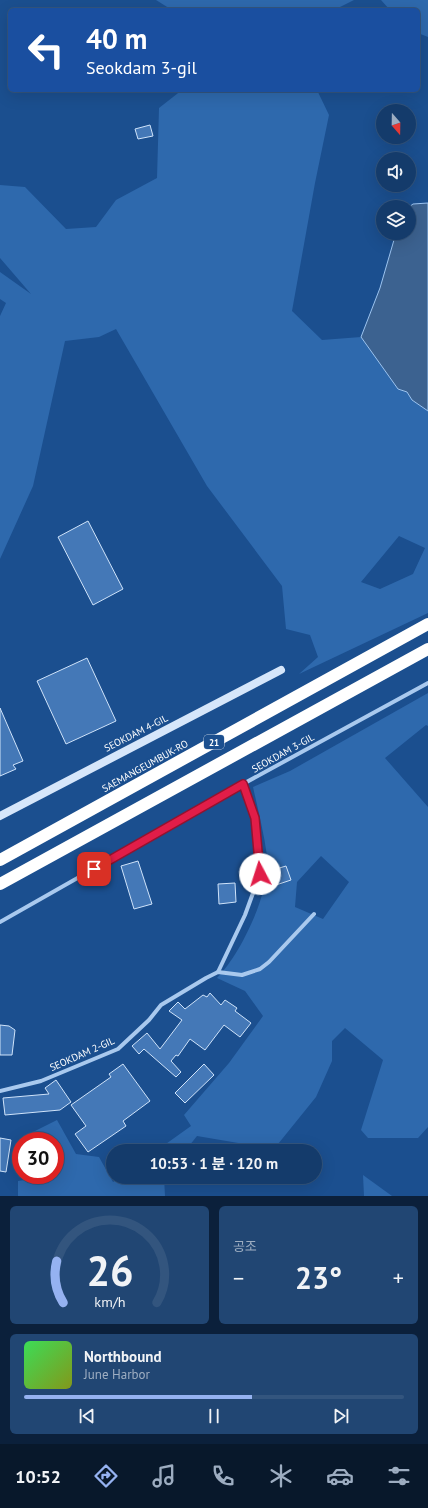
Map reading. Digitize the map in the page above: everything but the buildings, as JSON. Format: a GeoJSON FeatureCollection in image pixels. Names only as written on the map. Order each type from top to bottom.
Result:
{"type":"FeatureCollection","features":[{"type":"Feature","properties":{"kind":"highway","name":"SAEMANGEUMBUK-RO"},"geometry":{"type":"LineString","coordinates":[[0,860],[428,624]]}},
{"type":"Feature","properties":{"kind":"highway","name":"21"},"geometry":{"type":"LineString","coordinates":[[0,884],[428,649]]}},
{"type":"Feature","properties":{"kind":"street","name":"SEOKDAM 4-GIL"},"geometry":{"type":"LineString","coordinates":[[0,816],[281,670]]}},
{"type":"Feature","properties":{"kind":"street","name":"SEOKDAM 3-GIL"},"geometry":{"type":"LineString","coordinates":[[0,922],[243,784],[428,683]]}},
{"type":"Feature","properties":{"kind":"street"},"geometry":{"type":"LineString","coordinates":[[243,784],[255,818],[260,874],[245,915],[218,972],[242,975],[260,968],[269,962],[314,914]]}},
{"type":"Feature","properties":{"kind":"street","name":"SEOKDAM 2-GIL"},"geometry":{"type":"LineString","coordinates":[[0,1091],[41,1081],[118,1049],[149,1020],[161,1005],[218,972]]}},
{"type":"Feature","properties":{"kind":"shaded area"},"geometry":{"type":"Polygon","coordinates":[[[156,0],[354,0],[338,8],[169,8],[156,0]]]}},
{"type":"Feature","properties":{"kind":"shaded area"},"geometry":{"type":"Polygon","coordinates":[[[381,0],[428,0],[428,37],[420,34],[420,8],[388,8],[381,0]]]}},
{"type":"Feature","properties":{"kind":"shaded area"},"geometry":{"type":"Polygon","coordinates":[[[179,92],[318,92],[329,115],[292,311],[322,340],[361,337],[398,389],[407,392],[412,400],[428,411],[428,613],[299,674],[318,657],[310,635],[286,629],[282,586],[207,486],[116,329],[99,337],[65,341],[33,486],[0,559],[0,316],[6,303],[0,299],[0,272],[31,294],[0,258],[0,185],[25,187],[66,229],[96,227],[116,200],[157,178],[159,108],[179,92]],[[399,536],[361,582],[380,589],[413,574],[425,548],[399,536]]]}},
{"type":"Feature","properties":{"kind":"shaded area"},"geometry":{"type":"Polygon","coordinates":[[[428,203],[428,411],[412,400],[407,392],[398,389],[361,337],[380,288],[394,240],[416,240],[416,204],[428,203]]]}},
{"type":"Feature","properties":{"kind":"shaded area"},"geometry":{"type":"Polygon","coordinates":[[[428,693],[428,726],[426,725],[385,758],[428,807],[428,1127],[418,1138],[368,1138],[361,1130],[383,1060],[345,1028],[332,1041],[332,1061],[316,1097],[278,1144],[244,1144],[197,1136],[191,1144],[166,1144],[191,1126],[184,1115],[229,1063],[263,1016],[245,991],[217,978],[236,954],[259,904],[264,886],[267,870],[267,856],[263,830],[253,787],[290,771],[428,693]],[[321,856],[297,882],[295,907],[323,919],[349,882],[321,856]]]}},
{"type":"Feature","properties":{"kind":"shaded area"},"geometry":{"type":"Polygon","coordinates":[[[57,1120],[64,1132],[33,1132],[57,1120]]]}},
{"type":"Feature","properties":{"kind":"shaded area"},"geometry":{"type":"Polygon","coordinates":[[[64,1133],[76,1154],[99,1157],[106,1170],[106,1184],[164,1184],[165,1196],[18,1196],[18,1184],[64,1184],[64,1133]]]}},
{"type":"Feature","properties":{"kind":"shaded area"},"geometry":{"type":"Polygon","coordinates":[[[363,1175],[392,1196],[364,1196],[363,1175]]]}},
{"type":"Feature","properties":{"kind":"route"},"geometry":{"type":"LineString","coordinates":[[94,869],[243,784],[255,818],[260,874]]}}]}
